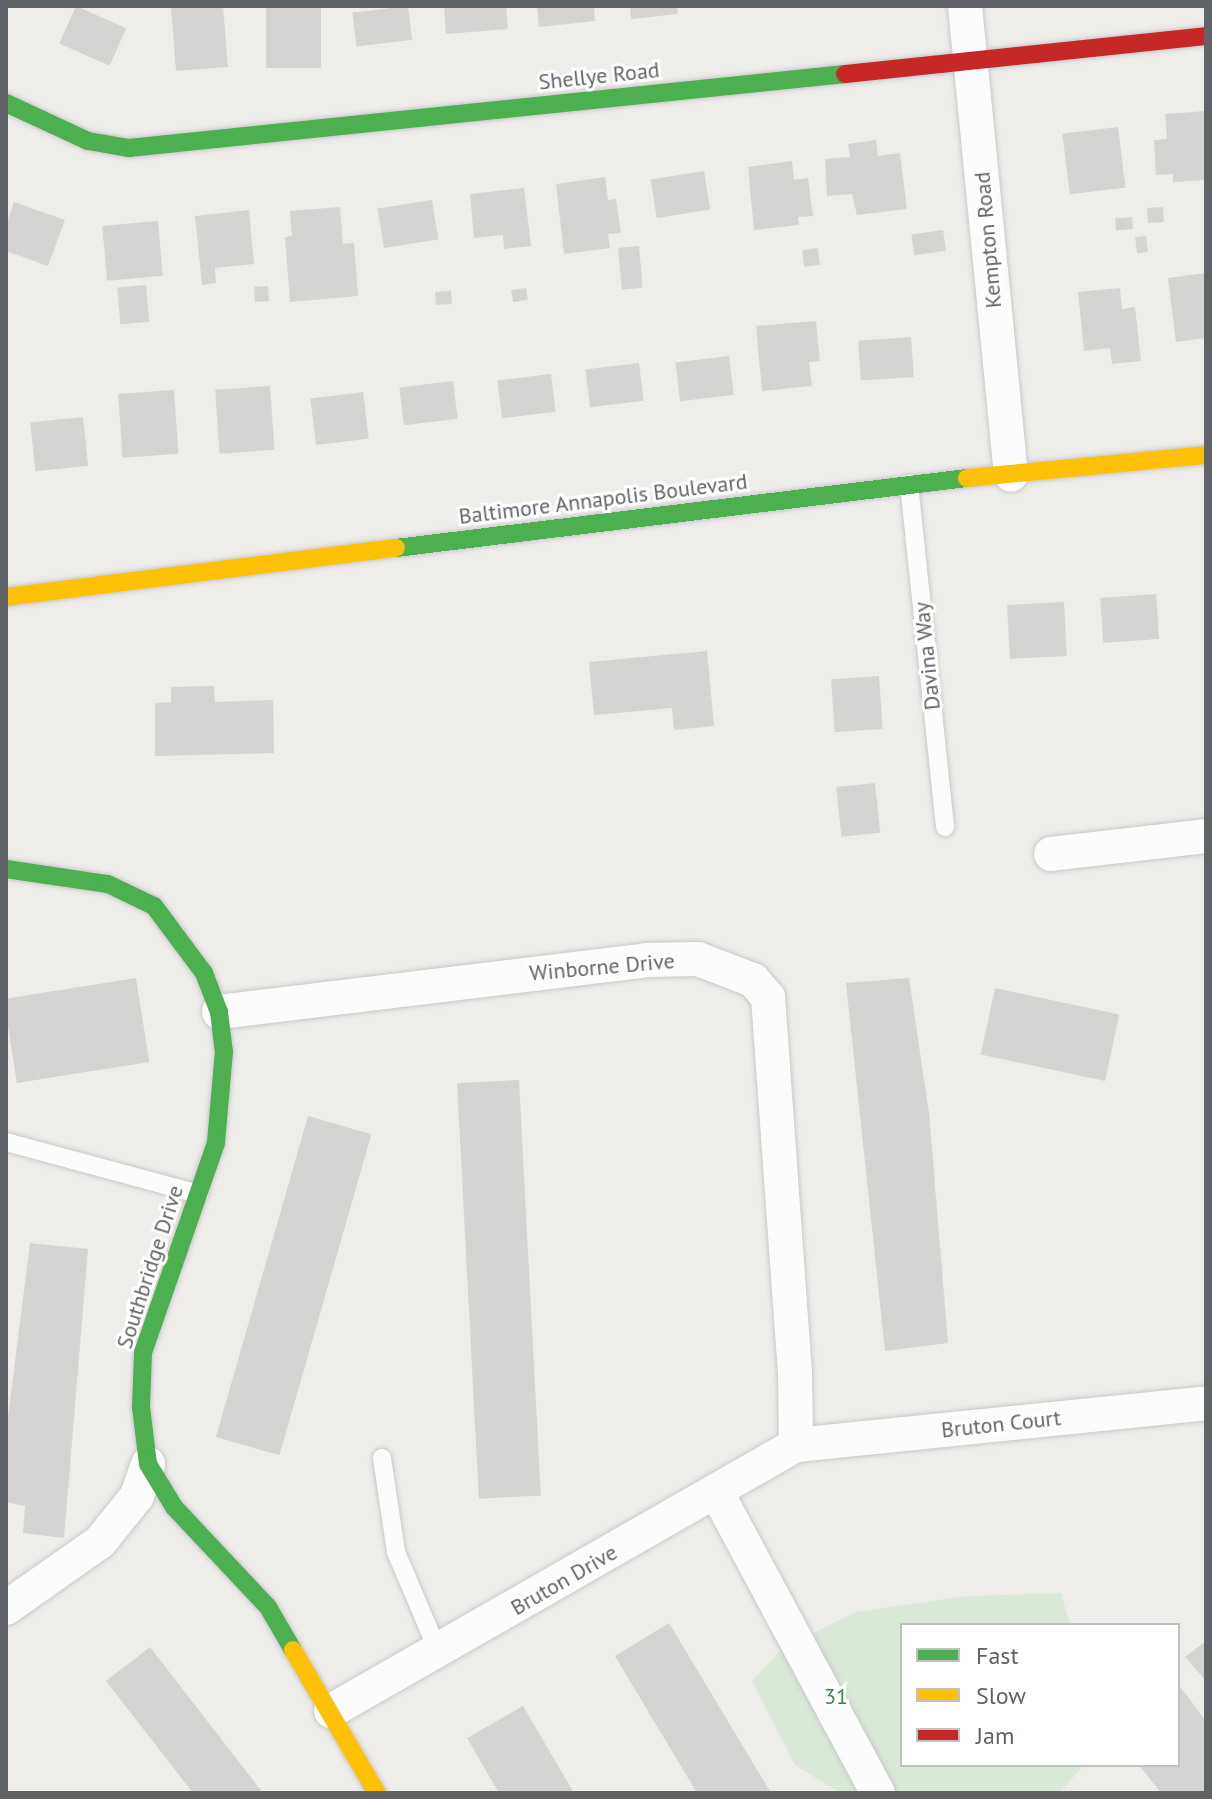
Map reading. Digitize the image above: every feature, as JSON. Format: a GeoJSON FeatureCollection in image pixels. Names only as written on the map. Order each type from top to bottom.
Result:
{"type":"FeatureCollection","features":[{"type":"Feature","properties":{"kind":"street","name":"Kempton Road"},"geometry":{"type":"LineString","coordinates":[[965,6],[1011,475]]}},
{"type":"Feature","properties":{"kind":"street","name":"Shellye Road"},"geometry":{"type":"LineString","coordinates":[[6,103],[88,141],[157,146],[1206,36]]}},
{"type":"Feature","properties":{"kind":"street","name":"Baltimore Annapolis Boulevard"},"geometry":{"type":"LineString","coordinates":[[6,597],[909,484],[1206,455]]}},
{"type":"Feature","properties":{"kind":"street"},"geometry":{"type":"LineString","coordinates":[[1051,854],[1206,836]]}},
{"type":"Feature","properties":{"kind":"street","name":"Southbridge Drive"},"geometry":{"type":"LineString","coordinates":[[6,869],[108,884],[154,906],[198,962],[219,1012],[224,1051],[216,1143],[143,1353],[141,1407],[148,1464],[174,1507],[268,1607],[377,1793]]}},
{"type":"Feature","properties":{"kind":"street","name":"Winborne Drive"},"geometry":{"type":"LineString","coordinates":[[219,1012],[646,960],[698,959],[753,980],[768,997],[795,1371],[796,1445]]}},
{"type":"Feature","properties":{"kind":"street","name":"Bruton Court"},"geometry":{"type":"LineString","coordinates":[[796,1445],[1206,1403]]}},
{"type":"Feature","properties":{"kind":"street","name":"Bruton Drive"},"geometry":{"type":"LineString","coordinates":[[331,1711],[717,1493],[796,1445]]}},
{"type":"Feature","properties":{"kind":"street"},"geometry":{"type":"LineString","coordinates":[[6,1608],[100,1542],[137,1496],[148,1464]]}},
{"type":"Feature","properties":{"kind":"street"},"geometry":{"type":"LineString","coordinates":[[717,1493],[878,1793]]}},
{"type":"Feature","properties":{"kind":"lane","name":"Davina Way"},"geometry":{"type":"LineString","coordinates":[[909,484],[945,827]]}},
{"type":"Feature","properties":{"kind":"lane"},"geometry":{"type":"LineString","coordinates":[[6,1142],[199,1194]]}},
{"type":"Feature","properties":{"kind":"lane"},"geometry":{"type":"LineString","coordinates":[[382,1458],[396,1552],[438,1651]]}},
{"type":"Feature","properties":{"kind":"green space","name":"31"},"geometry":{"type":"Polygon","coordinates":[[[1061,1593],[1069,1623],[900,1623],[900,1767],[1082,1767],[1059,1793],[840,1793],[795,1765],[752,1681],[783,1648],[856,1612],[968,1596],[1061,1593]]]}},
{"type":"Feature","properties":{"kind":"building"},"geometry":{"type":"Polygon","coordinates":[[[76,6],[126,28],[110,66],[59,43],[76,6]]]}},
{"type":"Feature","properties":{"kind":"building"},"geometry":{"type":"Polygon","coordinates":[[[223,6],[228,67],[176,71],[171,8],[223,6]]]}},
{"type":"Feature","properties":{"kind":"building"},"geometry":{"type":"Polygon","coordinates":[[[266,6],[321,6],[321,68],[266,68],[266,6]]]}},
{"type":"Feature","properties":{"kind":"building"},"geometry":{"type":"Polygon","coordinates":[[[408,6],[412,40],[357,47],[352,13],[408,6]]]}},
{"type":"Feature","properties":{"kind":"building"},"geometry":{"type":"Polygon","coordinates":[[[444,6],[506,6],[508,29],[446,34],[444,6]]]}},
{"type":"Feature","properties":{"kind":"building"},"geometry":{"type":"Polygon","coordinates":[[[537,6],[594,6],[595,21],[539,27],[537,6]]]}},
{"type":"Feature","properties":{"kind":"building"},"geometry":{"type":"Polygon","coordinates":[[[630,6],[677,6],[678,14],[631,19],[630,6]]]}},
{"type":"Feature","properties":{"kind":"building"},"geometry":{"type":"Polygon","coordinates":[[[1206,111],[1206,180],[1173,182],[1173,174],[1156,175],[1154,140],[1167,139],[1165,114],[1206,111]]]}},
{"type":"Feature","properties":{"kind":"building"},"geometry":{"type":"Polygon","coordinates":[[[1118,127],[1125,188],[1070,194],[1062,134],[1118,127]]]}},
{"type":"Feature","properties":{"kind":"building"},"geometry":{"type":"Polygon","coordinates":[[[876,140],[878,156],[900,153],[907,209],[857,215],[852,194],[827,196],[825,159],[850,157],[848,144],[876,140]]]}},
{"type":"Feature","properties":{"kind":"building"},"geometry":{"type":"Polygon","coordinates":[[[792,161],[794,180],[808,178],[813,216],[798,217],[799,225],[754,230],[748,167],[792,161]]]}},
{"type":"Feature","properties":{"kind":"building"},"geometry":{"type":"Polygon","coordinates":[[[704,171],[710,210],[657,218],[651,179],[704,171]]]}},
{"type":"Feature","properties":{"kind":"building"},"geometry":{"type":"Polygon","coordinates":[[[605,177],[608,200],[616,199],[621,233],[608,234],[610,248],[564,254],[556,184],[605,177]]]}},
{"type":"Feature","properties":{"kind":"building"},"geometry":{"type":"Polygon","coordinates":[[[524,188],[531,246],[504,249],[503,235],[474,238],[470,194],[524,188]]]}},
{"type":"Feature","properties":{"kind":"building"},"geometry":{"type":"Polygon","coordinates":[[[432,200],[438,240],[384,248],[378,209],[432,200]]]}},
{"type":"Feature","properties":{"kind":"building"},"geometry":{"type":"Polygon","coordinates":[[[14,202],[65,220],[48,266],[6,251],[6,226],[14,202]]]}},
{"type":"Feature","properties":{"kind":"building"},"geometry":{"type":"Polygon","coordinates":[[[340,207],[343,244],[354,243],[358,296],[290,302],[285,237],[292,236],[290,211],[340,207]]]}},
{"type":"Feature","properties":{"kind":"building"},"geometry":{"type":"Polygon","coordinates":[[[1163,207],[1164,222],[1148,223],[1147,208],[1163,207]]]}},
{"type":"Feature","properties":{"kind":"building"},"geometry":{"type":"Polygon","coordinates":[[[249,210],[254,264],[215,268],[216,283],[202,285],[195,216],[249,210]]]}},
{"type":"Feature","properties":{"kind":"building"},"geometry":{"type":"Polygon","coordinates":[[[1132,217],[1133,229],[1116,230],[1115,218],[1132,217]]]}},
{"type":"Feature","properties":{"kind":"building"},"geometry":{"type":"Polygon","coordinates":[[[158,221],[163,276],[107,281],[102,226],[158,221]]]}},
{"type":"Feature","properties":{"kind":"building"},"geometry":{"type":"Polygon","coordinates":[[[943,230],[946,251],[914,255],[911,234],[943,230]]]}},
{"type":"Feature","properties":{"kind":"building"},"geometry":{"type":"Polygon","coordinates":[[[1146,236],[1148,252],[1137,253],[1135,237],[1146,236]]]}},
{"type":"Feature","properties":{"kind":"building"},"geometry":{"type":"Polygon","coordinates":[[[639,246],[643,288],[622,290],[618,248],[639,246]]]}},
{"type":"Feature","properties":{"kind":"building"},"geometry":{"type":"Polygon","coordinates":[[[818,248],[820,265],[804,267],[802,250],[818,248]]]}},
{"type":"Feature","properties":{"kind":"building"},"geometry":{"type":"Polygon","coordinates":[[[1206,273],[1206,338],[1176,342],[1168,278],[1206,273]]]}},
{"type":"Feature","properties":{"kind":"building"},"geometry":{"type":"Polygon","coordinates":[[[146,285],[149,322],[120,324],[117,288],[146,285]]]}},
{"type":"Feature","properties":{"kind":"building"},"geometry":{"type":"Polygon","coordinates":[[[268,286],[269,301],[255,302],[254,287],[268,286]]]}},
{"type":"Feature","properties":{"kind":"building"},"geometry":{"type":"Polygon","coordinates":[[[526,288],[528,300],[513,302],[511,290],[526,288]]]}},
{"type":"Feature","properties":{"kind":"building"},"geometry":{"type":"Polygon","coordinates":[[[1120,288],[1122,309],[1135,307],[1141,361],[1112,364],[1110,348],[1084,351],[1078,292],[1120,288]]]}},
{"type":"Feature","properties":{"kind":"building"},"geometry":{"type":"Polygon","coordinates":[[[451,291],[452,304],[436,305],[435,292],[451,291]]]}},
{"type":"Feature","properties":{"kind":"building"},"geometry":{"type":"Polygon","coordinates":[[[816,321],[820,361],[809,362],[812,386],[762,391],[756,326],[816,321]]]}},
{"type":"Feature","properties":{"kind":"building"},"geometry":{"type":"Polygon","coordinates":[[[911,337],[914,377],[861,381],[858,341],[911,337]]]}},
{"type":"Feature","properties":{"kind":"building"},"geometry":{"type":"Polygon","coordinates":[[[729,356],[734,395],[680,401],[675,363],[729,356]]]}},
{"type":"Feature","properties":{"kind":"building"},"geometry":{"type":"Polygon","coordinates":[[[639,363],[644,401],[590,407],[585,370],[639,363]]]}},
{"type":"Feature","properties":{"kind":"building"},"geometry":{"type":"Polygon","coordinates":[[[551,374],[556,412],[502,418],[497,381],[551,374]]]}},
{"type":"Feature","properties":{"kind":"building"},"geometry":{"type":"Polygon","coordinates":[[[453,381],[458,419],[404,425],[399,388],[453,381]]]}},
{"type":"Feature","properties":{"kind":"building"},"geometry":{"type":"Polygon","coordinates":[[[270,386],[274,450],[220,454],[215,390],[270,386]]]}},
{"type":"Feature","properties":{"kind":"building"},"geometry":{"type":"Polygon","coordinates":[[[174,390],[178,454],[123,458],[118,394],[174,390]]]}},
{"type":"Feature","properties":{"kind":"building"},"geometry":{"type":"Polygon","coordinates":[[[363,392],[369,439],[316,445],[310,398],[363,392]]]}},
{"type":"Feature","properties":{"kind":"building"},"geometry":{"type":"Polygon","coordinates":[[[83,417],[88,466],[35,471],[30,423],[83,417]]]}},
{"type":"Feature","properties":{"kind":"building"},"geometry":{"type":"Polygon","coordinates":[[[1156,594],[1159,639],[1103,643],[1100,598],[1156,594]]]}},
{"type":"Feature","properties":{"kind":"building"},"geometry":{"type":"Polygon","coordinates":[[[1064,602],[1067,656],[1010,659],[1007,605],[1064,602]]]}},
{"type":"Feature","properties":{"kind":"building"},"geometry":{"type":"Polygon","coordinates":[[[707,651],[714,726],[674,730],[672,708],[594,715],[589,662],[707,651]]]}},
{"type":"Feature","properties":{"kind":"building"},"geometry":{"type":"Polygon","coordinates":[[[879,676],[883,729],[835,732],[831,679],[879,676]]]}},
{"type":"Feature","properties":{"kind":"building"},"geometry":{"type":"Polygon","coordinates":[[[214,686],[215,702],[273,700],[274,753],[155,756],[155,703],[171,702],[171,687],[214,686]]]}},
{"type":"Feature","properties":{"kind":"building"},"geometry":{"type":"Polygon","coordinates":[[[875,783],[880,833],[841,837],[836,787],[875,783]]]}},
{"type":"Feature","properties":{"kind":"building"},"geometry":{"type":"Polygon","coordinates":[[[136,978],[149,1062],[17,1083],[6,999],[136,978]]]}},
{"type":"Feature","properties":{"kind":"building"},"geometry":{"type":"Polygon","coordinates":[[[909,978],[929,1113],[948,1343],[885,1351],[846,983],[909,978]]]}},
{"type":"Feature","properties":{"kind":"building"},"geometry":{"type":"Polygon","coordinates":[[[995,988],[1119,1014],[1105,1081],[981,1055],[995,988]]]}},
{"type":"Feature","properties":{"kind":"building"},"geometry":{"type":"Polygon","coordinates":[[[519,1080],[541,1495],[479,1499],[457,1083],[519,1080]]]}},
{"type":"Feature","properties":{"kind":"building"},"geometry":{"type":"Polygon","coordinates":[[[308,1116],[371,1134],[279,1455],[216,1437],[308,1116]]]}},
{"type":"Feature","properties":{"kind":"building"},"geometry":{"type":"Polygon","coordinates":[[[30,1243],[88,1249],[64,1538],[23,1533],[25,1506],[6,1502],[6,1433],[30,1243]]]}},
{"type":"Feature","properties":{"kind":"building"},"geometry":{"type":"Polygon","coordinates":[[[669,1623],[771,1793],[697,1793],[615,1656],[669,1623]]]}},
{"type":"Feature","properties":{"kind":"building"},"geometry":{"type":"Polygon","coordinates":[[[1206,1641],[1206,1681],[1185,1657],[1206,1641]]]}},
{"type":"Feature","properties":{"kind":"building"},"geometry":{"type":"Polygon","coordinates":[[[150,1647],[263,1793],[193,1793],[106,1681],[150,1647]]]}},
{"type":"Feature","properties":{"kind":"building"},"geometry":{"type":"Polygon","coordinates":[[[1180,1687],[1206,1721],[1206,1793],[1161,1793],[1141,1767],[1180,1767],[1180,1687]]]}},
{"type":"Feature","properties":{"kind":"building"},"geometry":{"type":"Polygon","coordinates":[[[523,1706],[574,1793],[499,1793],[467,1738],[523,1706]]]}},
{"type":"Feature","properties":{"kind":"traffic: fast"},"geometry":{"type":"LineString","coordinates":[[6,103],[88,141],[129,148],[845,74]]}},
{"type":"Feature","properties":{"kind":"traffic: fast"},"geometry":{"type":"LineString","coordinates":[[396,548],[967,478]]}},
{"type":"Feature","properties":{"kind":"traffic: fast"},"geometry":{"type":"LineString","coordinates":[[6,869],[108,884],[154,906],[204,973],[219,1012],[224,1051],[216,1143],[143,1353],[141,1407],[148,1464],[174,1507],[268,1607],[293,1650]]}},
{"type":"Feature","properties":{"kind":"traffic: slow"},"geometry":{"type":"LineString","coordinates":[[967,478],[1206,455]]}},
{"type":"Feature","properties":{"kind":"traffic: slow"},"geometry":{"type":"LineString","coordinates":[[6,597],[396,548]]}},
{"type":"Feature","properties":{"kind":"traffic: slow"},"geometry":{"type":"LineString","coordinates":[[293,1650],[377,1793]]}},
{"type":"Feature","properties":{"kind":"traffic: jam"},"geometry":{"type":"LineString","coordinates":[[845,74],[1206,36]]}}]}
